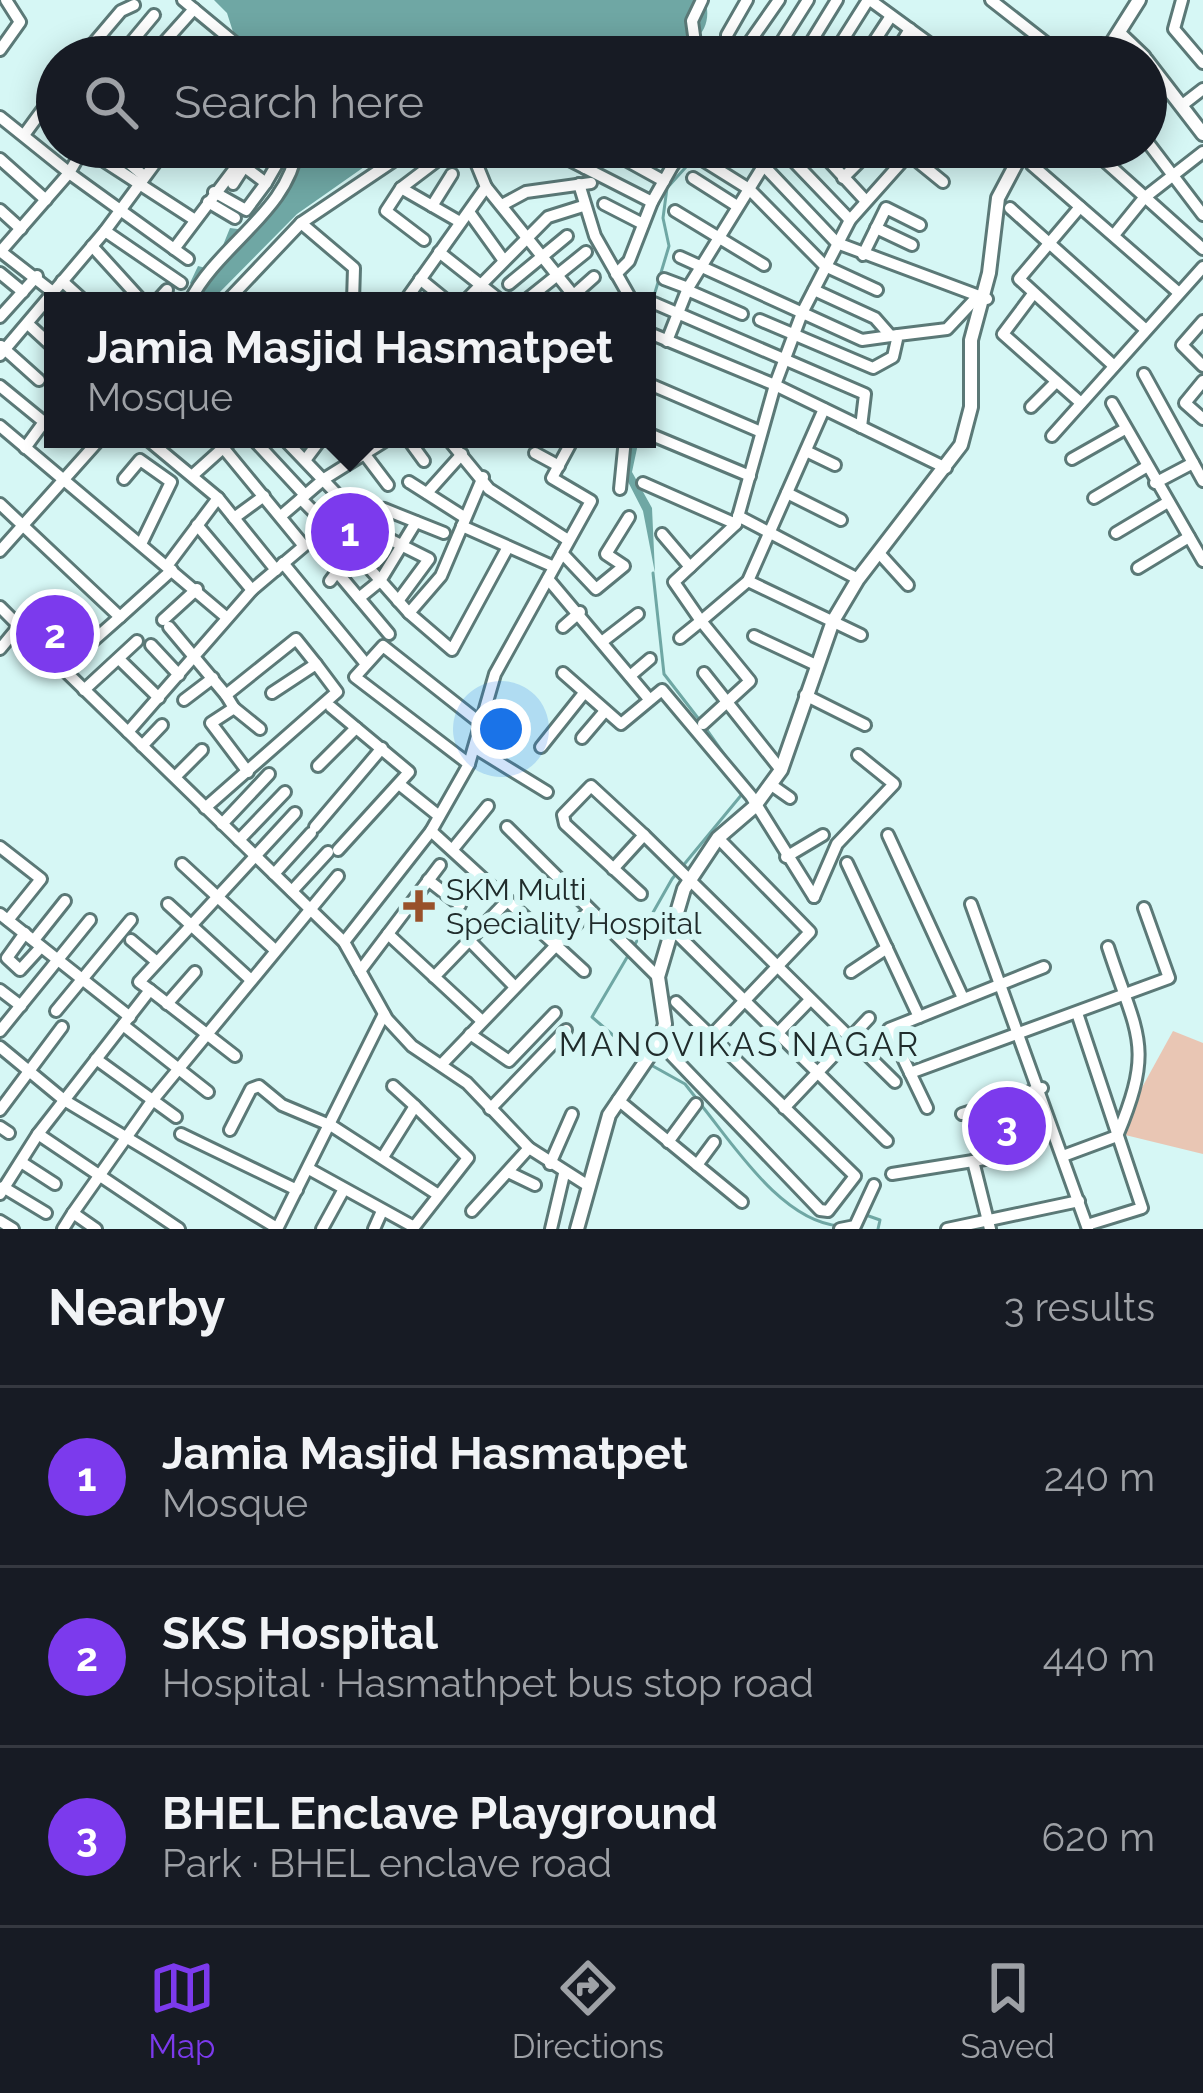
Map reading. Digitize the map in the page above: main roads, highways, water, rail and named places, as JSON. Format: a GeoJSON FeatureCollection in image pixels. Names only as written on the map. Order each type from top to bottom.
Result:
{"type":"FeatureCollection","features":[{"type":"Feature","properties":{"kind":"main road"},"geometry":{"type":"LineString","coordinates":[[1124,36],[1142,0]]}},
{"type":"Feature","properties":{"kind":"main road"},"geometry":{"type":"LineString","coordinates":[[1167,89],[1203,134]]}},
{"type":"Feature","properties":{"kind":"main road"},"geometry":{"type":"LineString","coordinates":[[578,1227],[587,1184],[618,1100],[665,1024],[658,977],[684,870],[781,770],[833,621],[858,579],[946,468],[967,426],[982,298],[1014,168]]}},
{"type":"Feature","properties":{"kind":"water"},"geometry":{"type":"Polygon","coordinates":[[[214,0],[705,0],[707,17],[697,36],[234,36],[227,13],[214,0]]]}},
{"type":"Feature","properties":{"kind":"water"},"geometry":{"type":"Polygon","coordinates":[[[287,168],[363,168],[297,214],[220,292],[193,292],[190,283],[198,266],[213,270],[230,228],[245,230],[282,196],[287,168]]]}},
{"type":"Feature","properties":{"kind":"water"},"geometry":{"type":"Polygon","coordinates":[[[629,448],[637,448],[632,472],[652,508],[655,573],[643,511],[623,472],[629,448]]]}},
{"type":"Feature","properties":{"kind":"waterway"},"geometry":{"type":"LineString","coordinates":[[655,292],[669,246],[663,218],[667,188],[685,168]]}},
{"type":"Feature","properties":{"kind":"waterway"},"geometry":{"type":"LineString","coordinates":[[653,573],[664,674],[701,722]]}},
{"type":"Feature","properties":{"kind":"waterway"},"geometry":{"type":"LineString","coordinates":[[707,730],[736,771]]}},
{"type":"Feature","properties":{"kind":"waterway"},"geometry":{"type":"LineString","coordinates":[[634,946],[672,879],[743,793]]}},
{"type":"Feature","properties":{"kind":"waterway"},"geometry":{"type":"LineString","coordinates":[[629,954],[592,1017],[643,1061]]}},
{"type":"Feature","properties":{"kind":"waterway"},"geometry":{"type":"LineString","coordinates":[[651,1065],[685,1084],[696,1098]]}},
{"type":"Feature","properties":{"kind":"waterway"},"geometry":{"type":"LineString","coordinates":[[702,1106],[780,1197],[819,1221],[840,1226]]}},
{"type":"Feature","properties":{"kind":"waterway"},"geometry":{"type":"LineString","coordinates":[[863,1214],[880,1220],[878,1229]]}},
{"type":"Feature","properties":{"kind":"place","name":"Jamia Masjid Hasmatpet"},"geometry":{"type":"Point","coordinates":[350,532]}},
{"type":"Feature","properties":{"kind":"place","name":"SKS Hospital"},"geometry":{"type":"Point","coordinates":[55,634]}},
{"type":"Feature","properties":{"kind":"place","name":"SKM Multi Speciality Hospital"},"geometry":{"type":"Point","coordinates":[419,906]}},
{"type":"Feature","properties":{"kind":"place","name":"BHEL Enclave Playground"},"geometry":{"type":"Point","coordinates":[1007,1126]}},
{"type":"Feature","properties":{"kind":"district","name":"MANOVIKAS NAGAR"},"geometry":{"type":"Point","coordinates":[740,1044]}}]}
